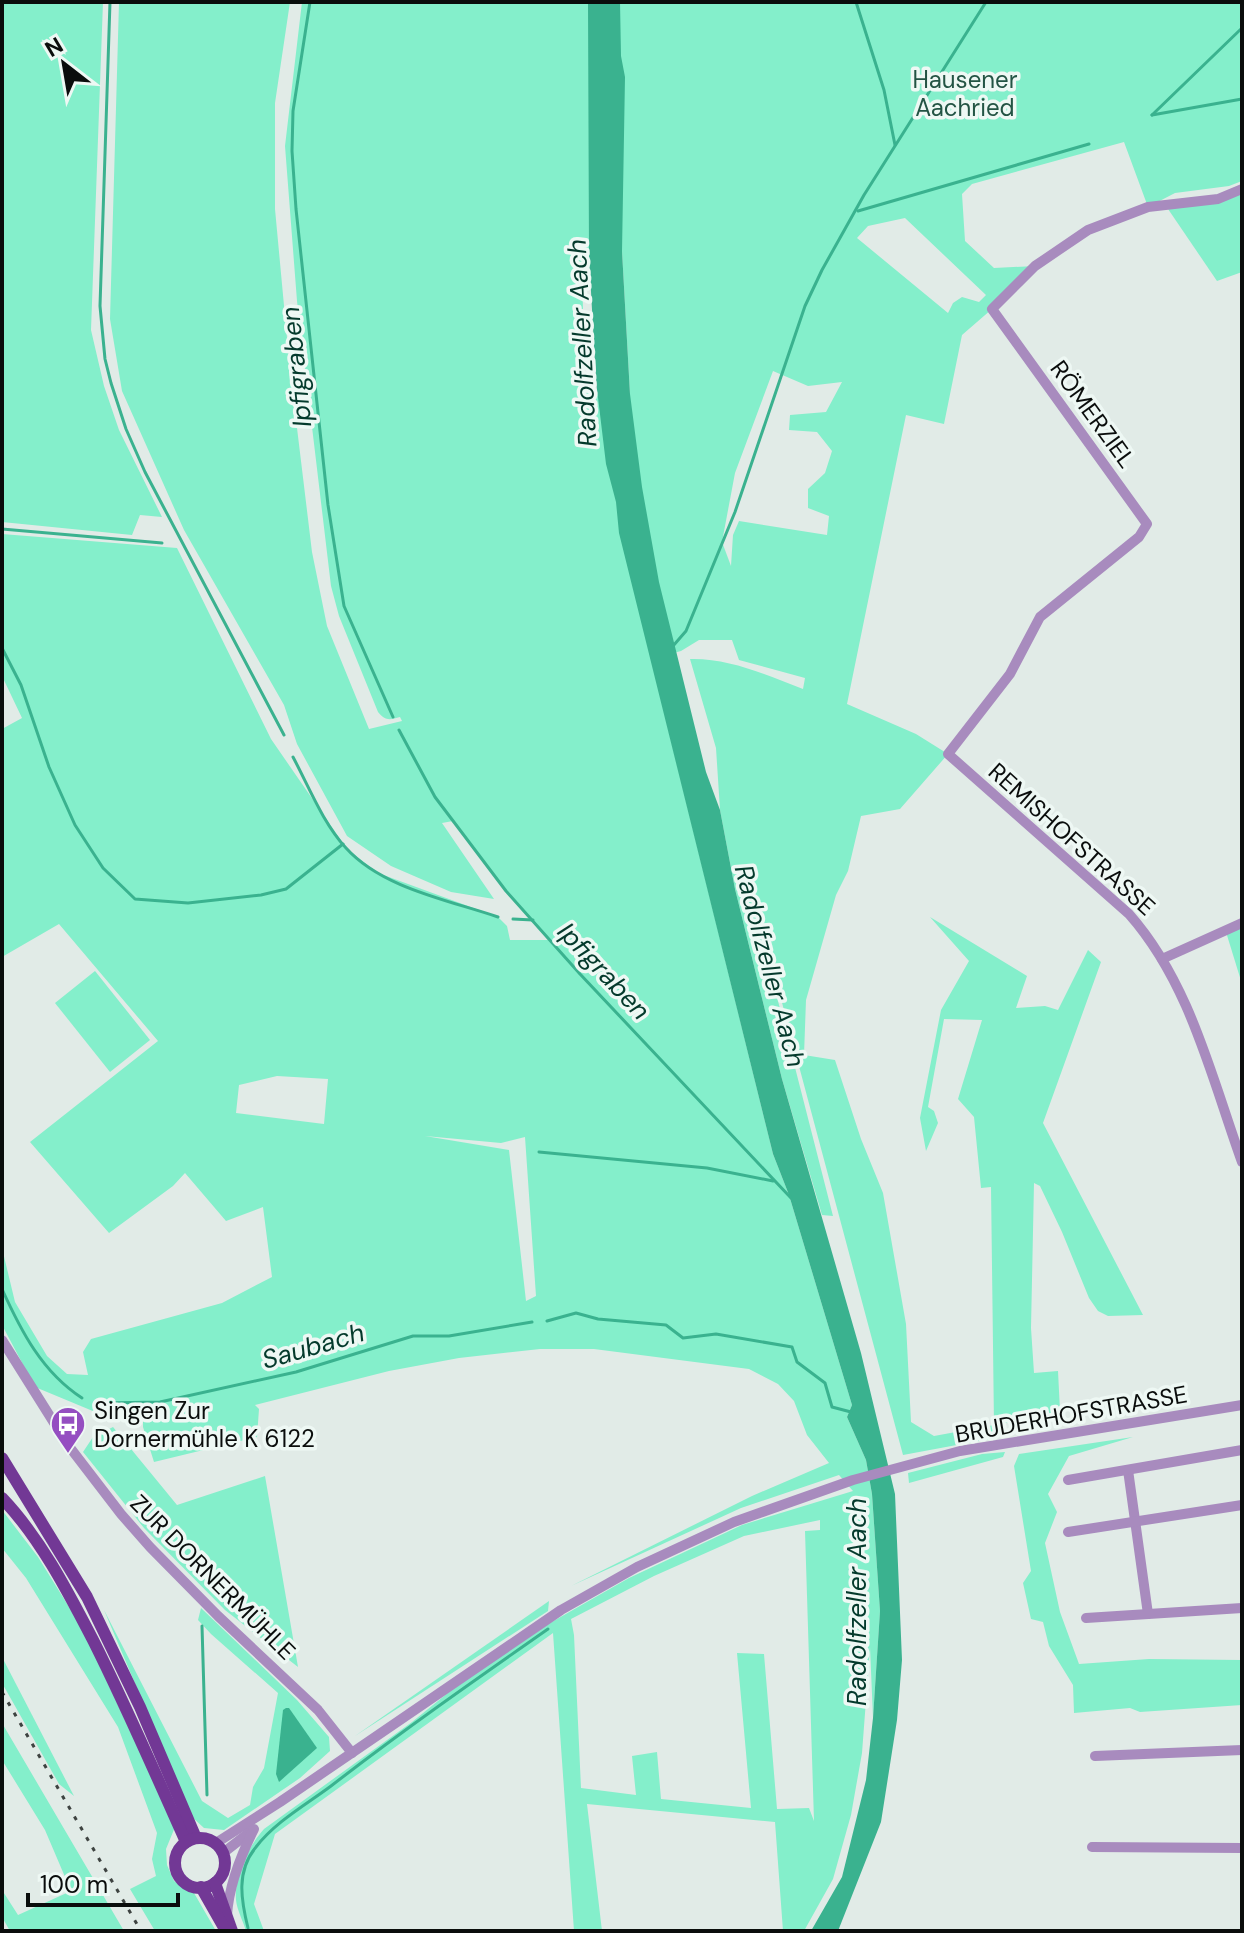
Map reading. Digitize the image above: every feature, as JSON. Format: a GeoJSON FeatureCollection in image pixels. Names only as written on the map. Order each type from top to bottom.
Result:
{"type":"FeatureCollection","features":[{"type":"Feature","properties":{"kind":"main road"},"geometry":{"type":"LineString","coordinates":[[2,1458],[87,1597],[140,1707],[191,1840]]}},
{"type":"Feature","properties":{"kind":"main road"},"geometry":{"type":"LineString","coordinates":[[2,1498],[45,1554],[74,1603],[191,1840]]}},
{"type":"Feature","properties":{"kind":"main road"},"geometry":{"type":"LineString","coordinates":[[206,1838],[219,1848],[224,1869],[215,1883],[201,1887],[184,1882],[177,1873],[176,1856],[191,1840],[206,1838]]}},
{"type":"Feature","properties":{"kind":"main road"},"geometry":{"type":"LineString","coordinates":[[215,1883],[232,1931]]}},
{"type":"Feature","properties":{"kind":"main road"},"geometry":{"type":"LineString","coordinates":[[201,1887],[226,1931]]}},
{"type":"Feature","properties":{"kind":"street","name":"RÖMERZIEL"},"geometry":{"type":"LineString","coordinates":[[948,754],[1010,674],[1040,617],[1139,537],[1147,524],[992,309],[1035,266],[1088,230],[1148,207],[1218,199],[1242,189]]}},
{"type":"Feature","properties":{"kind":"street","name":"REMISHOFSTRASSE"},"geometry":{"type":"LineString","coordinates":[[948,754],[1129,914],[1147,934],[1188,1007],[1242,1162]]}},
{"type":"Feature","properties":{"kind":"street"},"geometry":{"type":"LineString","coordinates":[[1162,959],[1242,923]]}},
{"type":"Feature","properties":{"kind":"street","name":"ZUR DORNERMÜHLE"},"geometry":{"type":"LineString","coordinates":[[2,1340],[68,1445],[121,1514],[218,1616],[318,1710],[352,1753]]}},
{"type":"Feature","properties":{"kind":"street","name":"BRUDERHOFSTRASSE"},"geometry":{"type":"LineString","coordinates":[[280,1802],[561,1610],[637,1567],[734,1522],[853,1480],[960,1451],[1242,1405]]}},
{"type":"Feature","properties":{"kind":"street"},"geometry":{"type":"LineString","coordinates":[[1068,1480],[1242,1450]]}},
{"type":"Feature","properties":{"kind":"street"},"geometry":{"type":"LineString","coordinates":[[1128,1470],[1148,1614]]}},
{"type":"Feature","properties":{"kind":"street"},"geometry":{"type":"LineString","coordinates":[[1068,1532],[1242,1505]]}},
{"type":"Feature","properties":{"kind":"street"},"geometry":{"type":"LineString","coordinates":[[1086,1618],[1242,1608]]}},
{"type":"Feature","properties":{"kind":"street"},"geometry":{"type":"LineString","coordinates":[[1095,1756],[1242,1750]]}},
{"type":"Feature","properties":{"kind":"street"},"geometry":{"type":"LineString","coordinates":[[219,1848],[254,1829],[280,1802]]}},
{"type":"Feature","properties":{"kind":"street"},"geometry":{"type":"LineString","coordinates":[[219,1848],[280,1802]]}},
{"type":"Feature","properties":{"kind":"street"},"geometry":{"type":"LineString","coordinates":[[227,1917],[228,1898],[254,1829]]}},
{"type":"Feature","properties":{"kind":"street"},"geometry":{"type":"LineString","coordinates":[[1092,1847],[1242,1848]]}},
{"type":"Feature","properties":{"kind":"green space"},"geometry":{"type":"Polygon","coordinates":[[[2,2],[103,2],[91,330],[104,386],[119,430],[162,517],[140,515],[132,535],[2,522],[2,2]]]}},
{"type":"Feature","properties":{"kind":"green space","name":"Hausener Aachried"},"geometry":{"type":"Polygon","coordinates":[[[119,2],[290,2],[275,103],[275,209],[312,552],[327,626],[369,729],[402,721],[400,717],[385,718],[378,712],[339,616],[331,586],[297,301],[285,146],[302,2],[1242,2],[1242,181],[1229,186],[1175,193],[1148,207],[1124,142],[972,184],[962,194],[965,241],[994,268],[1035,266],[962,335],[944,424],[906,415],[847,704],[916,734],[948,754],[900,809],[861,816],[848,871],[836,895],[806,1000],[804,1055],[835,1060],[883,1193],[906,1324],[911,1422],[934,1436],[994,1425],[991,1187],[981,1188],[974,1117],[958,1099],[982,1020],[944,1019],[928,1107],[934,1111],[938,1123],[926,1151],[920,1118],[941,1010],[969,961],[930,917],[1027,976],[1016,1008],[1045,1006],[1058,1010],[1088,950],[1101,962],[1043,1123],[1143,1315],[1108,1316],[1098,1311],[1089,1298],[1040,1186],[1034,1183],[1031,1328],[1034,1373],[1058,1371],[1060,1411],[995,1425],[1005,1436],[903,1455],[769,954],[766,954],[833,1216],[822,1215],[782,1079],[735,889],[720,810],[716,748],[690,659],[734,664],[803,689],[805,678],[739,660],[732,640],[699,640],[681,651],[651,659],[773,1154],[789,1195],[852,1405],[847,1417],[866,1460],[872,1494],[880,1611],[873,1718],[870,1647],[862,1753],[851,1815],[833,1879],[804,1931],[783,1931],[775,1822],[587,1804],[602,1931],[574,1931],[553,1633],[275,1834],[254,1904],[264,1931],[246,1931],[237,1904],[237,1881],[248,1853],[264,1829],[454,1688],[550,1623],[629,1578],[742,1525],[853,1491],[839,1475],[741,1508],[571,1586],[752,1496],[829,1463],[807,1435],[794,1401],[778,1384],[749,1369],[594,1349],[540,1349],[459,1358],[389,1371],[255,1405],[259,1409],[257,1437],[154,1462],[143,1427],[143,1412],[131,1415],[100,1414],[35,1387],[2,1325],[2,1248],[15,1302],[47,1356],[67,1374],[88,1375],[83,1352],[91,1339],[222,1303],[272,1277],[263,1207],[226,1221],[185,1173],[173,1186],[109,1233],[30,1142],[158,1041],[59,924],[2,957],[2,729],[22,718],[2,676],[2,534],[177,548],[271,739],[347,849],[378,873],[498,917],[507,926],[510,940],[550,940],[506,891],[453,821],[442,823],[494,899],[451,892],[391,866],[347,836],[297,744],[284,705],[184,530],[122,391],[110,319],[119,2]],[[905,218],[868,226],[857,238],[948,313],[953,303],[962,297],[979,302],[986,295],[905,218]],[[622,251],[586,256],[582,275],[583,309],[575,312],[579,393],[630,394],[622,251]],[[773,371],[735,473],[722,542],[731,566],[733,535],[739,521],[827,535],[829,516],[808,508],[808,489],[825,473],[832,451],[817,432],[789,430],[790,415],[826,412],[842,382],[808,386],[773,371]],[[277,1076],[239,1085],[236,1113],[324,1124],[328,1079],[277,1076]],[[425,1136],[509,1150],[526,1301],[536,1296],[525,1137],[501,1143],[425,1136]],[[820,1520],[744,1536],[654,1576],[571,1619],[581,1788],[636,1795],[632,1756],[657,1752],[661,1799],[751,1808],[737,1653],[764,1654],[777,1809],[809,1808],[814,1821],[805,1531],[820,1530],[820,1520]]]}},
{"type":"Feature","properties":{"kind":"green space"},"geometry":{"type":"Polygon","coordinates":[[[1242,189],[1242,272],[1217,281],[1166,206],[1242,189]]]}},
{"type":"Feature","properties":{"kind":"green space"},"geometry":{"type":"Polygon","coordinates":[[[1242,923],[1242,984],[1226,932],[1242,923]]]}},
{"type":"Feature","properties":{"kind":"green space"},"geometry":{"type":"Polygon","coordinates":[[[95,971],[150,1040],[110,1072],[55,1003],[95,971]]]}},
{"type":"Feature","properties":{"kind":"green space"},"geometry":{"type":"Polygon","coordinates":[[[113,1427],[177,1505],[265,1476],[298,1667],[225,1610],[144,1528],[83,1452],[93,1437],[113,1427]]]}},
{"type":"Feature","properties":{"kind":"green space"},"geometry":{"type":"Polygon","coordinates":[[[1133,1437],[1069,1456],[1048,1494],[1057,1512],[1045,1543],[1060,1612],[1079,1664],[1149,1659],[1242,1660],[1242,1705],[1074,1713],[1073,1685],[1049,1646],[1043,1622],[1031,1619],[1023,1583],[1031,1571],[1014,1466],[1019,1454],[1133,1437]]]}},
{"type":"Feature","properties":{"kind":"green space"},"geometry":{"type":"Polygon","coordinates":[[[1005,1452],[1003,1457],[909,1483],[908,1473],[982,1454],[1005,1452]]]}},
{"type":"Feature","properties":{"kind":"green space"},"geometry":{"type":"Polygon","coordinates":[[[2,1510],[38,1557],[82,1628],[175,1827],[166,1849],[167,1865],[174,1881],[194,1893],[216,1931],[155,1931],[130,1889],[156,1876],[152,1859],[157,1833],[118,1727],[26,1578],[2,1548],[2,1510]]]}},
{"type":"Feature","properties":{"kind":"green space"},"geometry":{"type":"Polygon","coordinates":[[[549,1601],[548,1611],[355,1736],[549,1601]]]}},
{"type":"Feature","properties":{"kind":"green space"},"geometry":{"type":"Polygon","coordinates":[[[201,1608],[297,1700],[329,1737],[330,1751],[300,1778],[224,1830],[204,1828],[191,1816],[104,1610],[202,1801],[228,1818],[250,1805],[253,1787],[264,1768],[278,1693],[198,1620],[201,1608]]]}},
{"type":"Feature","properties":{"kind":"green space"},"geometry":{"type":"Polygon","coordinates":[[[2,1657],[74,1796],[59,1784],[2,1683],[2,1657]]]}},
{"type":"Feature","properties":{"kind":"green space"},"geometry":{"type":"Polygon","coordinates":[[[2,1723],[124,1931],[10,1931],[2,1917],[2,1890],[18,1915],[71,1891],[45,1830],[2,1760],[2,1723]]]}},
{"type":"Feature","properties":{"kind":"shaded area"},"geometry":{"type":"Polygon","coordinates":[[[588,2],[620,2],[621,56],[625,77],[622,251],[630,394],[659,582],[706,772],[720,810],[735,889],[782,1079],[861,1353],[895,1494],[902,1660],[897,1720],[881,1822],[838,1931],[811,1931],[842,1877],[866,1780],[880,1611],[872,1494],[866,1460],[847,1417],[852,1405],[789,1195],[773,1154],[619,533],[616,502],[606,464],[596,381],[589,256],[588,2]]]}},
{"type":"Feature","properties":{"kind":"shaded area"},"geometry":{"type":"Polygon","coordinates":[[[286,1708],[317,1748],[279,1782],[276,1774],[283,1710],[286,1708]]]}},
{"type":"Feature","properties":{"kind":"waterway"},"geometry":{"type":"LineString","coordinates":[[110,2],[100,306],[105,359],[126,429],[145,472],[284,735]]}},
{"type":"Feature","properties":{"kind":"waterway","name":"Ipfigraben"},"geometry":{"type":"LineString","coordinates":[[310,2],[293,111],[292,151],[328,505],[344,606],[393,717]]}},
{"type":"Feature","properties":{"kind":"waterway"},"geometry":{"type":"LineString","coordinates":[[856,2],[884,90],[895,145]]}},
{"type":"Feature","properties":{"kind":"waterway"},"geometry":{"type":"LineString","coordinates":[[673,646],[686,631],[735,512],[805,306],[822,270],[864,195],[986,2]]}},
{"type":"Feature","properties":{"kind":"waterway"},"geometry":{"type":"LineString","coordinates":[[1152,115],[1242,28]]}},
{"type":"Feature","properties":{"kind":"waterway"},"geometry":{"type":"LineString","coordinates":[[1152,115],[1242,99]]}},
{"type":"Feature","properties":{"kind":"waterway"},"geometry":{"type":"LineString","coordinates":[[858,211],[1089,144]]}},
{"type":"Feature","properties":{"kind":"waterway"},"geometry":{"type":"LineString","coordinates":[[2,529],[162,543]]}},
{"type":"Feature","properties":{"kind":"waterway"},"geometry":{"type":"LineString","coordinates":[[2,648],[21,685],[49,767],[75,825],[103,868],[135,899],[188,903],[261,895],[286,889],[343,844]]}},
{"type":"Feature","properties":{"kind":"waterway","name":"Ipfigraben"},"geometry":{"type":"LineString","coordinates":[[399,730],[435,797],[506,891],[791,1198]]}},
{"type":"Feature","properties":{"kind":"waterway"},"geometry":{"type":"LineString","coordinates":[[293,757],[330,827],[361,862],[397,883],[498,917]]}},
{"type":"Feature","properties":{"kind":"waterway"},"geometry":{"type":"LineString","coordinates":[[513,919],[533,920]]}},
{"type":"Feature","properties":{"kind":"waterway"},"geometry":{"type":"LineString","coordinates":[[539,1152],[707,1168],[773,1181]]}},
{"type":"Feature","properties":{"kind":"waterway","name":"Saubach"},"geometry":{"type":"LineString","coordinates":[[2,1289],[34,1350],[55,1376],[82,1398]]}},
{"type":"Feature","properties":{"kind":"waterway","name":"Saubach"},"geometry":{"type":"LineString","coordinates":[[547,1321],[576,1313],[598,1319],[666,1325],[683,1338],[716,1334],[792,1347],[797,1362],[825,1383],[832,1407],[851,1412]]}},
{"type":"Feature","properties":{"kind":"waterway","name":"Saubach"},"geometry":{"type":"LineString","coordinates":[[103,1403],[160,1402],[296,1372],[413,1336],[449,1336],[532,1322]]}},
{"type":"Feature","properties":{"kind":"waterway"},"geometry":{"type":"LineString","coordinates":[[202,1626],[207,1795]]}},
{"type":"Feature","properties":{"kind":"waterway"},"geometry":{"type":"LineString","coordinates":[[248,1928],[242,1896],[245,1866],[272,1829],[548,1629]]}},
{"type":"Feature","properties":{"kind":"railway"},"geometry":{"type":"LineString","coordinates":[[2,1692],[141,1931]]}},
{"type":"Feature","properties":{"kind":"place","name":"Singen Zur Dornermühle K 6122"},"geometry":{"type":"Point","coordinates":[68,1455]}},
{"type":"Feature","properties":{"kind":"water label","name":"Radolfzeller Aach"},"geometry":{"type":"Point","coordinates":[582,343]}},
{"type":"Feature","properties":{"kind":"water label","name":"Radolfzeller Aach"},"geometry":{"type":"Point","coordinates":[770,966]}},
{"type":"Feature","properties":{"kind":"water label","name":"Radolfzeller Aach"},"geometry":{"type":"Point","coordinates":[857,1602]}}]}
